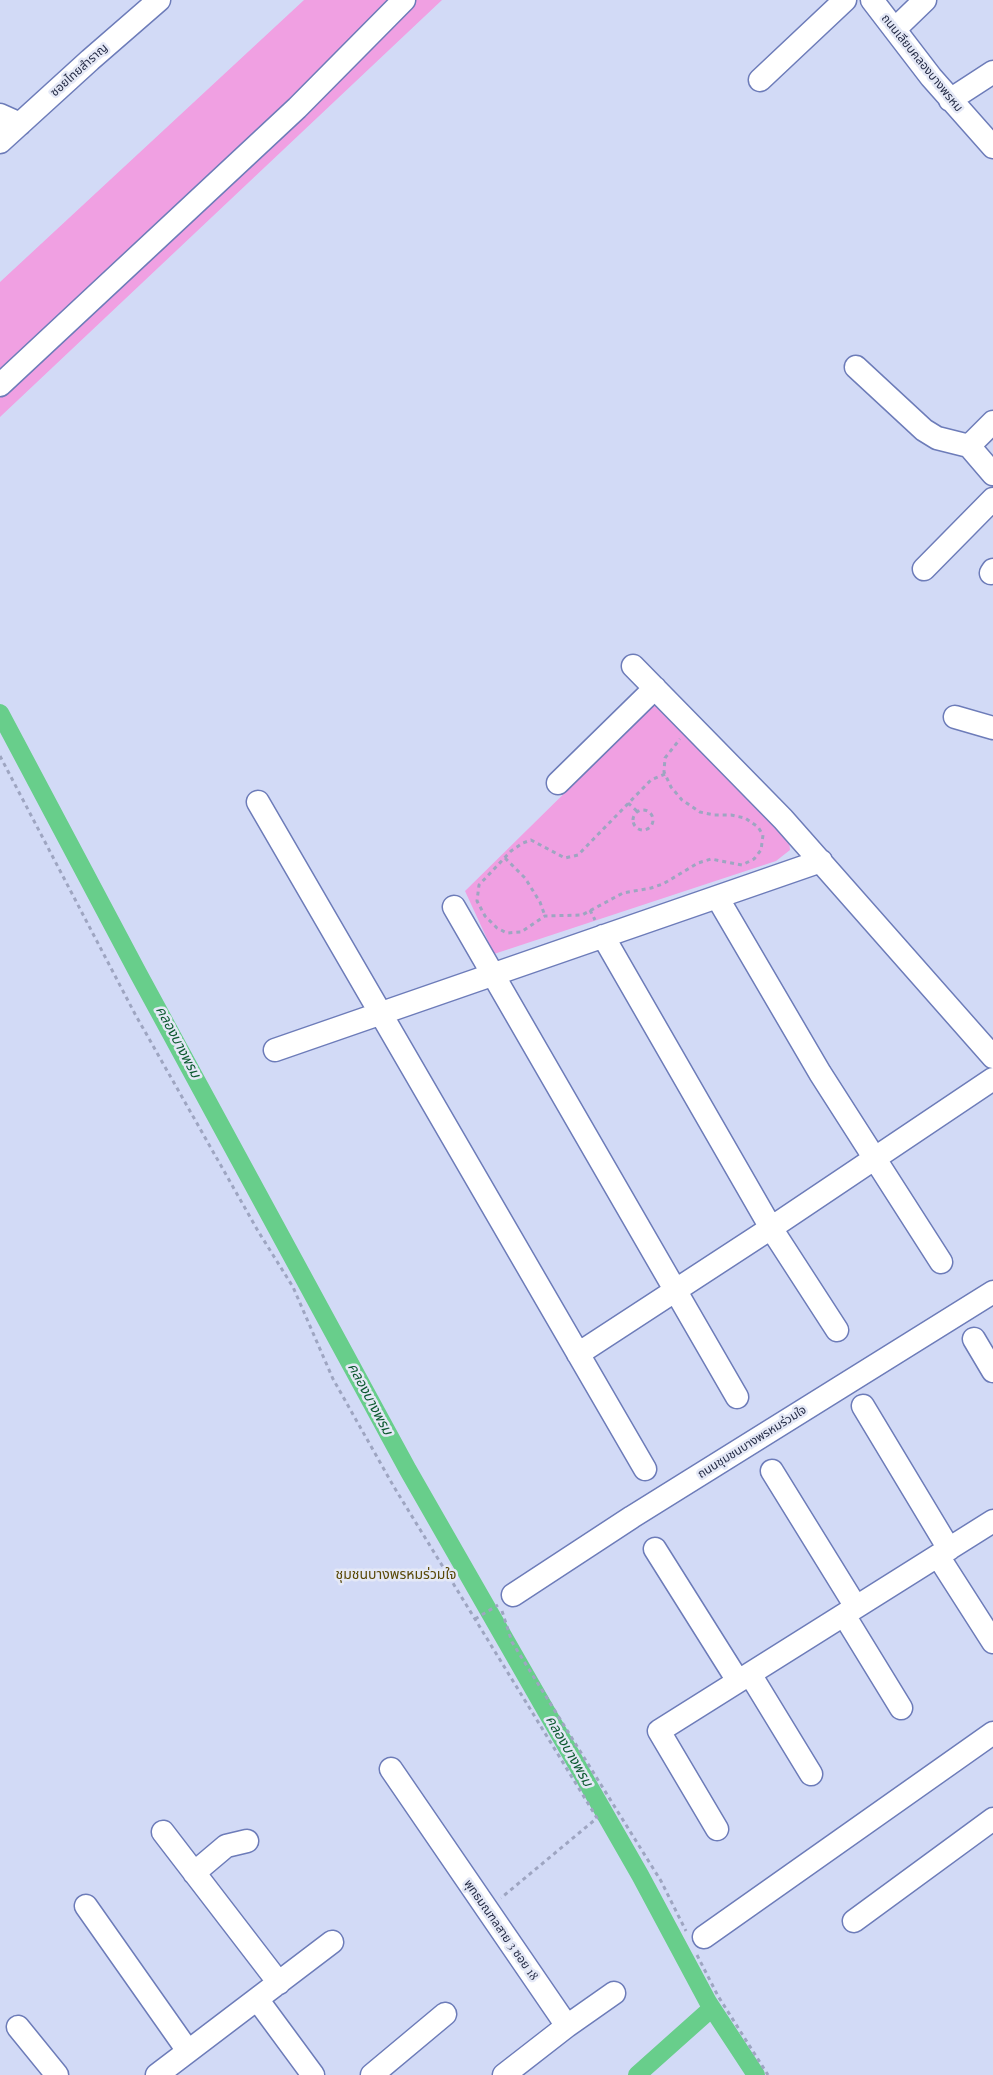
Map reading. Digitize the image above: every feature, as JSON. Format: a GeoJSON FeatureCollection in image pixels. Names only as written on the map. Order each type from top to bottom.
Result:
{"type":"FeatureCollection","features":[{"type":"Feature","properties":{"kind":"street","name":"ซอยไทยสำราญ"},"geometry":{"type":"LineString","coordinates":[[0,142],[10,120],[159,0]]}},
{"type":"Feature","properties":{"kind":"street"},"geometry":{"type":"LineString","coordinates":[[0,385],[297,108],[404,0]]}},
{"type":"Feature","properties":{"kind":"street"},"geometry":{"type":"LineString","coordinates":[[760,80],[845,0]]}},
{"type":"Feature","properties":{"kind":"street","name":"ถนนเลียบคลองบางพรหม"},"geometry":{"type":"LineString","coordinates":[[872,0],[930,77],[993,147]]}},
{"type":"Feature","properties":{"kind":"street"},"geometry":{"type":"LineString","coordinates":[[895,29],[925,0]]}},
{"type":"Feature","properties":{"kind":"street"},"geometry":{"type":"LineString","coordinates":[[950,100],[993,72]]}},
{"type":"Feature","properties":{"kind":"street"},"geometry":{"type":"LineString","coordinates":[[856,367],[924,430],[937,438],[969,446],[993,474]]}},
{"type":"Feature","properties":{"kind":"street"},"geometry":{"type":"LineString","coordinates":[[969,446],[993,422]]}},
{"type":"Feature","properties":{"kind":"street"},"geometry":{"type":"LineString","coordinates":[[924,569],[993,499]]}},
{"type":"Feature","properties":{"kind":"street"},"geometry":{"type":"LineString","coordinates":[[633,666],[783,819],[993,1057]]}},
{"type":"Feature","properties":{"kind":"street"},"geometry":{"type":"LineString","coordinates":[[558,783],[655,688]]}},
{"type":"Feature","properties":{"kind":"street"},"geometry":{"type":"LineString","coordinates":[[955,717],[993,728]]}},
{"type":"Feature","properties":{"kind":"street"},"geometry":{"type":"LineString","coordinates":[[258,802],[645,1469]]}},
{"type":"Feature","properties":{"kind":"street"},"geometry":{"type":"LineString","coordinates":[[275,1050],[821,861]]}},
{"type":"Feature","properties":{"kind":"street"},"geometry":{"type":"LineString","coordinates":[[717,897],[820,1074],[941,1262]]}},
{"type":"Feature","properties":{"kind":"street"},"geometry":{"type":"LineString","coordinates":[[454,907],[737,1397]]}},
{"type":"Feature","properties":{"kind":"street"},"geometry":{"type":"LineString","coordinates":[[603,936],[771,1228],[837,1330]]}},
{"type":"Feature","properties":{"kind":"street"},"geometry":{"type":"LineString","coordinates":[[578,1354],[676,1291],[993,1079]]}},
{"type":"Feature","properties":{"kind":"street","name":"ถนนชุมชนบางพรหมร่วมใจ"},"geometry":{"type":"LineString","coordinates":[[504,1604],[632,1517],[993,1292]]}},
{"type":"Feature","properties":{"kind":"street"},"geometry":{"type":"LineString","coordinates":[[974,1339],[993,1371]]}},
{"type":"Feature","properties":{"kind":"street"},"geometry":{"type":"LineString","coordinates":[[864,1406],[993,1642]]}},
{"type":"Feature","properties":{"kind":"street"},"geometry":{"type":"LineString","coordinates":[[772,1471],[850,1611],[901,1708]]}},
{"type":"Feature","properties":{"kind":"street"},"geometry":{"type":"LineString","coordinates":[[717,1829],[659,1731],[993,1521]]}},
{"type":"Feature","properties":{"kind":"street"},"geometry":{"type":"LineString","coordinates":[[655,1549],[811,1774]]}},
{"type":"Feature","properties":{"kind":"street"},"geometry":{"type":"LineString","coordinates":[[696,1941],[993,1733]]}},
{"type":"Feature","properties":{"kind":"street","name":"พุทธมณฑลสาย 3 ซอย 18"},"geometry":{"type":"LineString","coordinates":[[392,1769],[567,2026]]}},
{"type":"Feature","properties":{"kind":"street"},"geometry":{"type":"LineString","coordinates":[[854,1921],[993,1819]]}},
{"type":"Feature","properties":{"kind":"street"},"geometry":{"type":"LineString","coordinates":[[162,1832],[279,1983]]}},
{"type":"Feature","properties":{"kind":"street"},"geometry":{"type":"LineString","coordinates":[[194,1873],[226,1846],[247,1841]]}},
{"type":"Feature","properties":{"kind":"street"},"geometry":{"type":"LineString","coordinates":[[86,1906],[188,2051]]}},
{"type":"Feature","properties":{"kind":"street"},"geometry":{"type":"LineString","coordinates":[[168,2072],[188,2051],[332,1942]]}},
{"type":"Feature","properties":{"kind":"street"},"geometry":{"type":"LineString","coordinates":[[504,2075],[567,2026],[614,1993]]}},
{"type":"Feature","properties":{"kind":"street"},"geometry":{"type":"LineString","coordinates":[[257,1999],[313,2075]]}},
{"type":"Feature","properties":{"kind":"street"},"geometry":{"type":"LineString","coordinates":[[372,2075],[446,2014]]}},
{"type":"Feature","properties":{"kind":"street"},"geometry":{"type":"LineString","coordinates":[[18,2026],[56,2075]]}},
{"type":"Feature","properties":{"kind":"path"},"geometry":{"type":"LineString","coordinates":[[665,774],[650,780],[578,855],[565,858],[531,840],[523,843],[505,858],[479,885],[477,901],[485,916],[497,928],[507,934],[521,932],[546,916],[582,915],[623,893],[663,884],[698,863],[711,859],[742,865],[754,859],[761,850],[763,835],[758,826],[745,818],[700,812],[682,800],[671,787],[665,774],[665,758],[692,726]]}},
{"type":"Feature","properties":{"kind":"path"},"geometry":{"type":"LineString","coordinates":[[0,756],[135,1014],[258,1231],[293,1287],[333,1379],[394,1487],[597,1818],[487,1910]]}},
{"type":"Feature","properties":{"kind":"path"},"geometry":{"type":"LineString","coordinates":[[628,803],[638,812],[647,812],[652,816],[653,822],[648,829],[638,829],[635,824],[634,817],[638,812]]}},
{"type":"Feature","properties":{"kind":"path"},"geometry":{"type":"LineString","coordinates":[[505,858],[525,878],[540,902],[546,916]]}},
{"type":"Feature","properties":{"kind":"path"},"geometry":{"type":"LineString","coordinates":[[475,1619],[504,1604],[512,1642],[661,1881],[696,1941],[718,1996],[768,2075]]}},
{"type":"Feature","properties":{"kind":"shaded area"},"geometry":{"type":"Polygon","coordinates":[[[304,0],[442,0],[0,417],[0,282],[304,0]]]}},
{"type":"Feature","properties":{"kind":"shaded area"},"geometry":{"type":"Polygon","coordinates":[[[654,705],[789,840],[790,850],[776,861],[494,954],[465,891],[654,705]]]}},
{"type":"Feature","properties":{"kind":"waterway","name":"คลองบางพรม"},"geometry":{"type":"LineString","coordinates":[[0,713],[138,973],[408,1470],[640,1875],[708,2002],[756,2075]]}},
{"type":"Feature","properties":{"kind":"waterway"},"geometry":{"type":"LineString","coordinates":[[637,2075],[712,2008]]}},
{"type":"Feature","properties":{"kind":"district","name":"ชุมชนบางพรหมร่วมใจ"},"geometry":{"type":"Point","coordinates":[396,1575]}}]}
